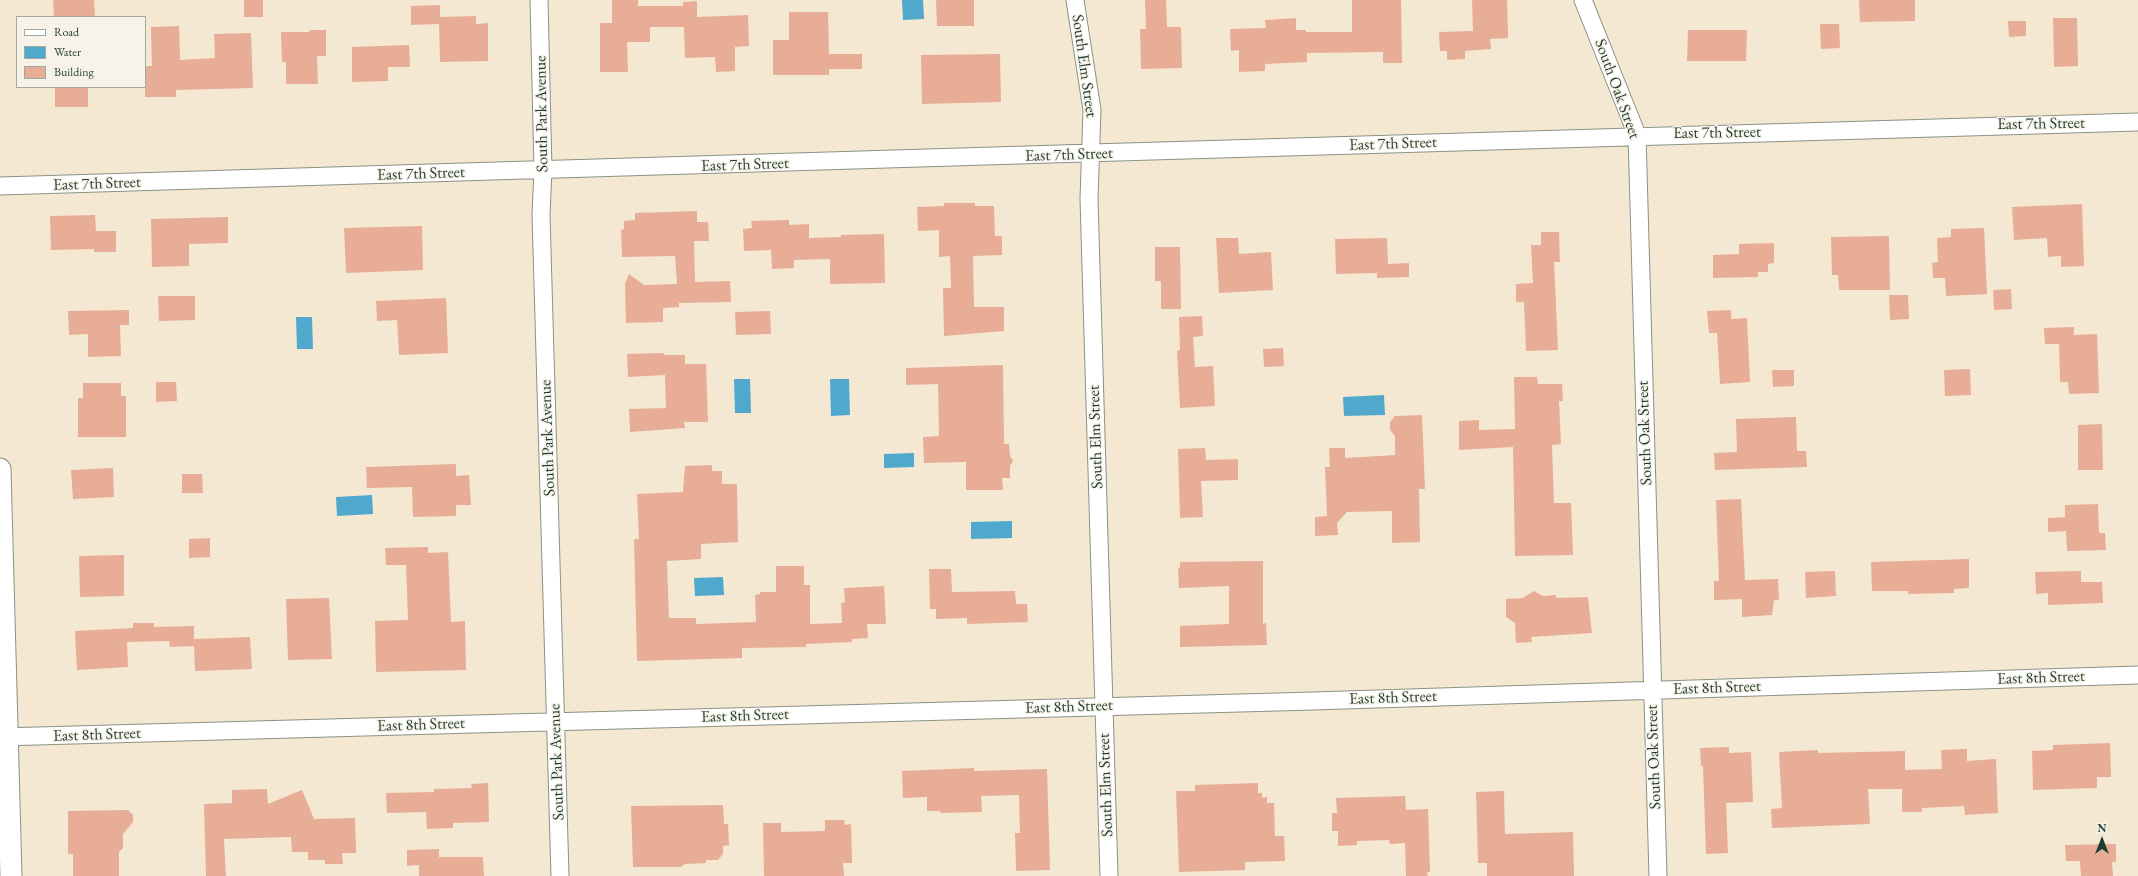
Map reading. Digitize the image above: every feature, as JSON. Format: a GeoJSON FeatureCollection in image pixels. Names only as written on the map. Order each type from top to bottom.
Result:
{"type":"FeatureCollection","features":[{"type":"Feature","properties":{"kind":"street","name":"South Park Avenue"},"geometry":{"type":"LineString","coordinates":[[539,0],[544,170],[541,215],[560,876]]}},
{"type":"Feature","properties":{"kind":"street","name":"South Elm Street"},"geometry":{"type":"LineString","coordinates":[[1074,0],[1086,62],[1092,110],[1089,199],[1109,876]]}},
{"type":"Feature","properties":{"kind":"street","name":"South Oak Street"},"geometry":{"type":"LineString","coordinates":[[1583,0],[1637,135],[1658,876]]}},
{"type":"Feature","properties":{"kind":"street","name":"East 7th Street"},"geometry":{"type":"LineString","coordinates":[[0,186],[1091,154],[1637,135],[2138,122]]}},
{"type":"Feature","properties":{"kind":"street"},"geometry":{"type":"LineString","coordinates":[[0,469],[4,737],[11,876]]}},
{"type":"Feature","properties":{"kind":"street","name":"East 8th Street"},"geometry":{"type":"LineString","coordinates":[[4,737],[2138,675]]}},
{"type":"Feature","properties":{"kind":"water"},"geometry":{"type":"Polygon","coordinates":[[[902,0],[923,0],[924,19],[903,20],[902,0]]]}},
{"type":"Feature","properties":{"kind":"water"},"geometry":{"type":"Polygon","coordinates":[[[296,317],[312,317],[313,349],[297,349],[296,317]]]}},
{"type":"Feature","properties":{"kind":"water"},"geometry":{"type":"Polygon","coordinates":[[[734,379],[750,379],[751,413],[735,413],[734,379]]]}},
{"type":"Feature","properties":{"kind":"water"},"geometry":{"type":"Polygon","coordinates":[[[830,379],[849,379],[850,415],[831,416],[830,379]]]}},
{"type":"Feature","properties":{"kind":"water"},"geometry":{"type":"Polygon","coordinates":[[[1384,395],[1385,415],[1344,416],[1343,397],[1384,395]]]}},
{"type":"Feature","properties":{"kind":"water"},"geometry":{"type":"Polygon","coordinates":[[[914,453],[914,467],[884,468],[884,454],[914,453]]]}},
{"type":"Feature","properties":{"kind":"water"},"geometry":{"type":"Polygon","coordinates":[[[372,495],[373,514],[337,516],[336,497],[372,495]]]}},
{"type":"Feature","properties":{"kind":"water"},"geometry":{"type":"Polygon","coordinates":[[[1012,521],[1012,538],[971,539],[971,522],[1012,521]]]}},
{"type":"Feature","properties":{"kind":"water"},"geometry":{"type":"Polygon","coordinates":[[[723,577],[724,595],[695,596],[694,578],[723,577]]]}},
{"type":"Feature","properties":{"kind":"building"},"geometry":{"type":"Polygon","coordinates":[[[53,0],[94,0],[95,16],[54,16],[53,0]]]}},
{"type":"Feature","properties":{"kind":"building"},"geometry":{"type":"Polygon","coordinates":[[[244,0],[263,0],[263,17],[244,17],[244,0]]]}},
{"type":"Feature","properties":{"kind":"building"},"geometry":{"type":"Polygon","coordinates":[[[612,0],[638,0],[638,6],[683,6],[683,2],[697,1],[697,17],[748,15],[749,46],[735,47],[735,71],[716,72],[715,57],[685,58],[684,27],[650,27],[650,42],[627,42],[628,72],[600,72],[600,23],[612,23],[612,0]]]}},
{"type":"Feature","properties":{"kind":"building"},"geometry":{"type":"Polygon","coordinates":[[[936,0],[974,0],[974,26],[937,26],[936,0]]]}},
{"type":"Feature","properties":{"kind":"building"},"geometry":{"type":"Polygon","coordinates":[[[1145,0],[1166,0],[1167,27],[1181,27],[1182,68],[1141,69],[1140,29],[1146,29],[1145,0]]]}},
{"type":"Feature","properties":{"kind":"building"},"geometry":{"type":"Polygon","coordinates":[[[1352,0],[1401,0],[1402,63],[1383,63],[1383,52],[1307,53],[1307,62],[1265,64],[1265,71],[1239,72],[1239,50],[1231,51],[1230,29],[1266,28],[1265,20],[1296,18],[1296,30],[1306,30],[1306,32],[1352,32],[1352,0]]]}},
{"type":"Feature","properties":{"kind":"building"},"geometry":{"type":"Polygon","coordinates":[[[1472,0],[1507,0],[1508,38],[1490,39],[1491,49],[1465,51],[1465,59],[1447,60],[1447,51],[1440,51],[1439,32],[1473,31],[1472,0]]]}},
{"type":"Feature","properties":{"kind":"building"},"geometry":{"type":"Polygon","coordinates":[[[1859,0],[1915,0],[1915,21],[1860,22],[1859,0]]]}},
{"type":"Feature","properties":{"kind":"building"},"geometry":{"type":"Polygon","coordinates":[[[440,5],[440,17],[476,16],[476,24],[488,23],[488,61],[440,62],[439,24],[411,25],[411,6],[440,5]]]}},
{"type":"Feature","properties":{"kind":"building"},"geometry":{"type":"Polygon","coordinates":[[[789,12],[828,12],[829,54],[862,54],[862,69],[829,69],[829,75],[773,75],[773,40],[789,40],[789,12]]]}},
{"type":"Feature","properties":{"kind":"building"},"geometry":{"type":"Polygon","coordinates":[[[2053,18],[2077,18],[2078,66],[2054,67],[2053,18]]]}},
{"type":"Feature","properties":{"kind":"building"},"geometry":{"type":"Polygon","coordinates":[[[2008,21],[2026,21],[2026,36],[2009,37],[2008,21]]]}},
{"type":"Feature","properties":{"kind":"building"},"geometry":{"type":"Polygon","coordinates":[[[1820,24],[1839,24],[1840,48],[1821,49],[1820,24]]]}},
{"type":"Feature","properties":{"kind":"building"},"geometry":{"type":"Polygon","coordinates":[[[179,26],[180,60],[215,58],[214,34],[251,33],[253,88],[176,90],[176,97],[145,97],[146,66],[152,66],[151,27],[179,26]]]}},
{"type":"Feature","properties":{"kind":"building"},"geometry":{"type":"Polygon","coordinates":[[[309,30],[326,30],[326,56],[317,56],[318,84],[286,84],[286,62],[282,62],[281,32],[310,32],[309,30]]]}},
{"type":"Feature","properties":{"kind":"building"},"geometry":{"type":"Polygon","coordinates":[[[1688,30],[1747,30],[1746,61],[1687,61],[1688,30]]]}},
{"type":"Feature","properties":{"kind":"building"},"geometry":{"type":"Polygon","coordinates":[[[409,45],[410,67],[388,67],[388,81],[352,82],[352,47],[409,45]]]}},
{"type":"Feature","properties":{"kind":"building"},"geometry":{"type":"Polygon","coordinates":[[[1000,54],[1001,102],[922,104],[921,55],[1000,54]]]}},
{"type":"Feature","properties":{"kind":"building"},"geometry":{"type":"Polygon","coordinates":[[[55,88],[88,88],[88,107],[55,107],[55,88]]]}},
{"type":"Feature","properties":{"kind":"building"},"geometry":{"type":"Polygon","coordinates":[[[944,203],[975,203],[975,206],[994,206],[995,236],[1002,236],[1002,255],[973,256],[974,307],[1004,307],[1004,331],[944,336],[943,288],[951,288],[950,256],[939,257],[939,230],[918,231],[917,207],[944,206],[944,203]]]}},
{"type":"Feature","properties":{"kind":"building"},"geometry":{"type":"Polygon","coordinates":[[[2082,204],[2084,266],[2061,267],[2061,256],[2048,257],[2047,238],[2014,240],[2012,207],[2082,204]]]}},
{"type":"Feature","properties":{"kind":"building"},"geometry":{"type":"Polygon","coordinates":[[[697,211],[697,222],[708,222],[709,241],[694,241],[695,282],[730,281],[731,302],[679,303],[679,307],[663,308],[663,322],[626,323],[625,284],[629,274],[644,285],[677,284],[675,256],[622,257],[621,230],[624,229],[624,221],[635,220],[635,213],[697,211]]]}},
{"type":"Feature","properties":{"kind":"building"},"geometry":{"type":"Polygon","coordinates":[[[95,215],[96,231],[116,231],[116,252],[94,252],[94,249],[51,250],[50,216],[95,215]]]}},
{"type":"Feature","properties":{"kind":"building"},"geometry":{"type":"Polygon","coordinates":[[[228,217],[228,243],[189,244],[189,266],[152,267],[151,219],[228,217]]]}},
{"type":"Feature","properties":{"kind":"building"},"geometry":{"type":"Polygon","coordinates":[[[789,220],[789,225],[809,224],[809,238],[841,237],[841,235],[884,234],[885,283],[830,284],[830,259],[794,260],[794,268],[772,269],[771,250],[744,251],[743,229],[752,228],[751,221],[789,220]]]}},
{"type":"Feature","properties":{"kind":"building"},"geometry":{"type":"Polygon","coordinates":[[[422,226],[423,270],[346,273],[344,228],[422,226]]]}},
{"type":"Feature","properties":{"kind":"building"},"geometry":{"type":"Polygon","coordinates":[[[1984,228],[1987,294],[1946,296],[1945,278],[1933,278],[1932,263],[1938,262],[1937,238],[1951,237],[1951,229],[1984,228]]]}},
{"type":"Feature","properties":{"kind":"building"},"geometry":{"type":"Polygon","coordinates":[[[1541,232],[1559,232],[1560,262],[1554,262],[1558,350],[1526,351],[1524,302],[1516,302],[1516,284],[1533,283],[1531,245],[1541,245],[1541,232]]]}},
{"type":"Feature","properties":{"kind":"building"},"geometry":{"type":"Polygon","coordinates":[[[1889,236],[1890,290],[1839,290],[1838,275],[1832,275],[1831,237],[1889,236]]]}},
{"type":"Feature","properties":{"kind":"building"},"geometry":{"type":"Polygon","coordinates":[[[1216,238],[1238,238],[1239,254],[1271,252],[1273,290],[1219,293],[1216,238]]]}},
{"type":"Feature","properties":{"kind":"building"},"geometry":{"type":"Polygon","coordinates":[[[1387,238],[1388,264],[1409,263],[1409,277],[1377,278],[1377,273],[1336,274],[1335,239],[1387,238]]]}},
{"type":"Feature","properties":{"kind":"building"},"geometry":{"type":"Polygon","coordinates":[[[1774,243],[1774,263],[1768,264],[1768,272],[1758,272],[1758,277],[1713,278],[1713,255],[1739,254],[1739,244],[1774,243]]]}},
{"type":"Feature","properties":{"kind":"building"},"geometry":{"type":"Polygon","coordinates":[[[1155,247],[1180,247],[1181,309],[1161,309],[1161,281],[1155,281],[1155,247]]]}},
{"type":"Feature","properties":{"kind":"building"},"geometry":{"type":"Polygon","coordinates":[[[2011,289],[2012,309],[1994,310],[1993,290],[2011,289]]]}},
{"type":"Feature","properties":{"kind":"building"},"geometry":{"type":"Polygon","coordinates":[[[1889,295],[1908,295],[1909,319],[1890,320],[1889,295]]]}},
{"type":"Feature","properties":{"kind":"building"},"geometry":{"type":"Polygon","coordinates":[[[158,296],[195,296],[195,320],[159,321],[158,296]]]}},
{"type":"Feature","properties":{"kind":"building"},"geometry":{"type":"Polygon","coordinates":[[[446,298],[448,353],[399,355],[397,320],[377,321],[376,301],[446,298]]]}},
{"type":"Feature","properties":{"kind":"building"},"geometry":{"type":"Polygon","coordinates":[[[129,310],[129,325],[120,325],[121,356],[88,357],[88,334],[69,335],[68,311],[129,310]]]}},
{"type":"Feature","properties":{"kind":"building"},"geometry":{"type":"Polygon","coordinates":[[[1731,310],[1731,319],[1747,318],[1750,382],[1720,384],[1717,333],[1709,333],[1707,311],[1731,310]]]}},
{"type":"Feature","properties":{"kind":"building"},"geometry":{"type":"Polygon","coordinates":[[[770,311],[771,334],[736,335],[735,312],[770,311]]]}},
{"type":"Feature","properties":{"kind":"building"},"geometry":{"type":"Polygon","coordinates":[[[1202,316],[1203,336],[1193,337],[1195,367],[1213,366],[1215,406],[1180,408],[1177,351],[1180,350],[1179,317],[1202,316]]]}},
{"type":"Feature","properties":{"kind":"building"},"geometry":{"type":"Polygon","coordinates":[[[2074,327],[2074,335],[2097,334],[2099,393],[2069,394],[2068,382],[2060,382],[2059,344],[2045,344],[2044,328],[2074,327]]]}},
{"type":"Feature","properties":{"kind":"building"},"geometry":{"type":"Polygon","coordinates":[[[1283,348],[1284,366],[1264,367],[1263,349],[1283,348]]]}},
{"type":"Feature","properties":{"kind":"building"},"geometry":{"type":"Polygon","coordinates":[[[664,353],[664,355],[685,355],[685,364],[706,364],[708,422],[684,422],[685,428],[630,432],[629,409],[666,408],[665,375],[628,377],[627,354],[664,353]]]}},
{"type":"Feature","properties":{"kind":"building"},"geometry":{"type":"Polygon","coordinates":[[[1003,365],[1004,444],[1009,444],[1010,456],[1013,461],[1010,466],[1010,478],[1002,478],[1003,490],[966,490],[966,462],[924,463],[923,437],[939,436],[938,384],[906,385],[906,368],[1003,365]]]}},
{"type":"Feature","properties":{"kind":"building"},"geometry":{"type":"Polygon","coordinates":[[[1970,369],[1971,395],[1945,396],[1944,370],[1970,369]]]}},
{"type":"Feature","properties":{"kind":"building"},"geometry":{"type":"Polygon","coordinates":[[[1772,370],[1794,370],[1794,386],[1773,387],[1772,370]]]}},
{"type":"Feature","properties":{"kind":"building"},"geometry":{"type":"Polygon","coordinates":[[[1514,377],[1537,377],[1538,384],[1562,384],[1563,401],[1559,401],[1561,444],[1552,445],[1554,503],[1571,503],[1573,555],[1515,556],[1513,447],[1459,450],[1459,421],[1479,420],[1479,430],[1515,429],[1514,377]]]}},
{"type":"Feature","properties":{"kind":"building"},"geometry":{"type":"Polygon","coordinates":[[[156,382],[176,382],[177,401],[156,402],[156,382]]]}},
{"type":"Feature","properties":{"kind":"building"},"geometry":{"type":"Polygon","coordinates":[[[83,383],[121,383],[121,396],[126,396],[126,437],[78,437],[78,398],[83,398],[83,383]]]}},
{"type":"Feature","properties":{"kind":"building"},"geometry":{"type":"Polygon","coordinates":[[[1422,415],[1425,489],[1419,489],[1420,542],[1392,543],[1392,511],[1347,512],[1337,523],[1338,535],[1315,536],[1315,517],[1327,516],[1325,467],[1330,467],[1329,448],[1345,448],[1345,458],[1395,455],[1395,436],[1390,430],[1390,422],[1395,416],[1422,415]]]}},
{"type":"Feature","properties":{"kind":"building"},"geometry":{"type":"Polygon","coordinates":[[[1796,417],[1797,451],[1806,451],[1807,467],[1715,470],[1714,453],[1737,452],[1736,419],[1796,417]]]}},
{"type":"Feature","properties":{"kind":"building"},"geometry":{"type":"Polygon","coordinates":[[[2102,424],[2103,470],[2078,470],[2078,425],[2102,424]]]}},
{"type":"Feature","properties":{"kind":"building"},"geometry":{"type":"Polygon","coordinates":[[[1205,448],[1206,460],[1238,459],[1238,480],[1201,481],[1203,517],[1180,518],[1178,449],[1205,448]]]}},
{"type":"Feature","properties":{"kind":"building"},"geometry":{"type":"Polygon","coordinates":[[[456,464],[456,476],[469,475],[471,505],[456,505],[456,516],[413,517],[412,487],[367,488],[366,467],[456,464]]]}},
{"type":"Feature","properties":{"kind":"building"},"geometry":{"type":"Polygon","coordinates":[[[712,465],[712,471],[722,471],[722,484],[737,484],[738,542],[701,544],[701,559],[667,561],[669,618],[696,618],[696,624],[756,622],[755,595],[760,594],[760,592],[776,592],[776,566],[804,566],[804,585],[810,585],[810,624],[842,623],[841,603],[845,602],[844,588],[884,586],[886,624],[867,624],[868,638],[852,639],[852,642],[806,644],[806,647],[742,648],[742,658],[637,661],[634,539],[639,539],[637,494],[683,492],[685,466],[712,465]]]}},
{"type":"Feature","properties":{"kind":"building"},"geometry":{"type":"Polygon","coordinates":[[[113,468],[114,497],[73,499],[71,470],[113,468]]]}},
{"type":"Feature","properties":{"kind":"building"},"geometry":{"type":"Polygon","coordinates":[[[182,474],[202,474],[203,493],[182,493],[182,474]]]}},
{"type":"Feature","properties":{"kind":"building"},"geometry":{"type":"Polygon","coordinates":[[[1741,499],[1745,580],[1778,579],[1779,600],[1774,600],[1772,615],[1742,617],[1742,599],[1714,600],[1714,581],[1719,581],[1716,500],[1741,499]]]}},
{"type":"Feature","properties":{"kind":"building"},"geometry":{"type":"Polygon","coordinates":[[[2098,504],[2099,533],[2105,533],[2106,550],[2067,551],[2066,531],[2048,532],[2048,518],[2065,517],[2065,505],[2098,504]]]}},
{"type":"Feature","properties":{"kind":"building"},"geometry":{"type":"Polygon","coordinates":[[[210,538],[210,557],[189,558],[189,539],[210,538]]]}},
{"type":"Feature","properties":{"kind":"building"},"geometry":{"type":"Polygon","coordinates":[[[428,547],[428,553],[448,552],[451,622],[465,621],[466,670],[376,672],[375,621],[408,620],[406,565],[386,565],[385,548],[428,547]]]}},
{"type":"Feature","properties":{"kind":"building"},"geometry":{"type":"Polygon","coordinates":[[[124,555],[124,596],[80,597],[79,556],[124,555]]]}},
{"type":"Feature","properties":{"kind":"building"},"geometry":{"type":"Polygon","coordinates":[[[1969,559],[1969,588],[1954,589],[1954,593],[1908,594],[1908,591],[1872,591],[1871,562],[1969,559]]]}},
{"type":"Feature","properties":{"kind":"building"},"geometry":{"type":"Polygon","coordinates":[[[1263,561],[1263,624],[1266,623],[1267,645],[1180,647],[1180,626],[1229,624],[1229,586],[1179,588],[1178,568],[1180,568],[1180,562],[1263,561]]]}},
{"type":"Feature","properties":{"kind":"building"},"geometry":{"type":"Polygon","coordinates":[[[929,569],[951,569],[952,592],[1015,591],[1016,604],[1027,604],[1028,622],[967,624],[967,618],[936,619],[936,609],[930,609],[929,569]]]}},
{"type":"Feature","properties":{"kind":"building"},"geometry":{"type":"Polygon","coordinates":[[[1835,571],[1836,596],[1806,598],[1805,572],[1835,571]]]}},
{"type":"Feature","properties":{"kind":"building"},"geometry":{"type":"Polygon","coordinates":[[[2081,571],[2081,582],[2102,582],[2103,603],[2048,605],[2048,593],[2036,594],[2035,572],[2081,571]]]}},
{"type":"Feature","properties":{"kind":"building"},"geometry":{"type":"Polygon","coordinates":[[[1534,591],[1543,596],[1556,595],[1556,598],[1588,597],[1592,633],[1531,637],[1532,642],[1516,643],[1515,623],[1506,617],[1506,599],[1523,598],[1534,591]]]}},
{"type":"Feature","properties":{"kind":"building"},"geometry":{"type":"Polygon","coordinates":[[[329,598],[332,659],[288,660],[286,599],[329,598]]]}},
{"type":"Feature","properties":{"kind":"building"},"geometry":{"type":"Polygon","coordinates":[[[133,623],[154,623],[154,627],[194,626],[194,639],[250,637],[252,669],[195,671],[194,646],[170,647],[169,641],[127,642],[128,667],[77,670],[75,631],[133,628],[133,623]]]}},
{"type":"Feature","properties":{"kind":"building"},"geometry":{"type":"Polygon","coordinates":[[[2110,743],[2111,777],[2097,777],[2097,788],[2033,790],[2032,751],[2053,750],[2053,745],[2110,743]]]}},
{"type":"Feature","properties":{"kind":"building"},"geometry":{"type":"Polygon","coordinates":[[[1729,747],[1729,753],[1751,752],[1753,802],[1726,803],[1728,853],[1706,854],[1703,766],[1701,766],[1700,748],[1729,747]]]}},
{"type":"Feature","properties":{"kind":"building"},"geometry":{"type":"Polygon","coordinates":[[[1967,749],[1967,761],[1996,759],[1998,813],[1965,815],[1964,806],[1922,808],[1922,812],[1902,812],[1902,789],[1868,789],[1870,824],[1772,828],[1771,809],[1782,808],[1779,752],[1818,750],[1818,753],[1905,751],[1905,770],[1942,769],[1941,750],[1967,749]]]}},
{"type":"Feature","properties":{"kind":"building"},"geometry":{"type":"Polygon","coordinates":[[[974,768],[974,771],[1047,769],[1050,870],[1016,871],[1015,833],[1020,833],[1019,795],[981,796],[982,812],[941,813],[940,811],[927,811],[927,797],[903,798],[902,771],[974,768]]]}},
{"type":"Feature","properties":{"kind":"building"},"geometry":{"type":"Polygon","coordinates":[[[488,783],[489,822],[453,823],[453,828],[427,829],[426,812],[387,813],[386,793],[434,792],[434,789],[472,788],[471,784],[488,783]]]}},
{"type":"Feature","properties":{"kind":"building"},"geometry":{"type":"Polygon","coordinates":[[[1258,783],[1258,793],[1262,793],[1262,798],[1267,797],[1267,803],[1274,803],[1275,836],[1284,836],[1285,861],[1245,862],[1245,870],[1179,872],[1176,791],[1195,791],[1195,785],[1258,783]]]}},
{"type":"Feature","properties":{"kind":"building"},"geometry":{"type":"Polygon","coordinates":[[[267,789],[268,804],[302,790],[314,819],[355,818],[356,853],[342,853],[343,864],[325,864],[325,860],[308,860],[308,852],[292,852],[291,837],[224,839],[226,876],[206,876],[204,804],[232,803],[232,790],[267,789]]]}},
{"type":"Feature","properties":{"kind":"building"},"geometry":{"type":"Polygon","coordinates":[[[1504,791],[1505,834],[1573,832],[1574,876],[1487,876],[1487,863],[1478,863],[1476,792],[1504,791]]]}},
{"type":"Feature","properties":{"kind":"building"},"geometry":{"type":"Polygon","coordinates":[[[1405,796],[1406,810],[1428,809],[1430,872],[1427,872],[1428,876],[1406,876],[1405,843],[1390,844],[1389,840],[1357,841],[1357,845],[1338,846],[1338,831],[1332,831],[1332,813],[1337,813],[1336,798],[1405,796]]]}},
{"type":"Feature","properties":{"kind":"building"},"geometry":{"type":"Polygon","coordinates":[[[723,805],[724,824],[728,824],[729,845],[723,846],[723,854],[718,860],[706,860],[706,863],[685,864],[681,867],[633,867],[631,806],[723,805]]]}},
{"type":"Feature","properties":{"kind":"building"},"geometry":{"type":"Polygon","coordinates":[[[128,810],[133,815],[133,822],[123,834],[123,848],[119,852],[119,876],[73,876],[73,854],[68,854],[68,811],[128,810]]]}},
{"type":"Feature","properties":{"kind":"building"},"geometry":{"type":"Polygon","coordinates":[[[825,820],[844,820],[845,825],[851,824],[852,863],[843,863],[844,876],[764,876],[763,823],[781,823],[781,832],[825,831],[825,820]]]}},
{"type":"Feature","properties":{"kind":"building"},"geometry":{"type":"Polygon","coordinates":[[[2116,844],[2116,862],[2112,862],[2113,876],[2081,876],[2080,861],[2066,861],[2065,845],[2116,844]]]}},
{"type":"Feature","properties":{"kind":"building"},"geometry":{"type":"Polygon","coordinates":[[[439,849],[439,857],[483,857],[484,876],[419,876],[419,865],[407,866],[407,850],[439,849]]]}}]}
